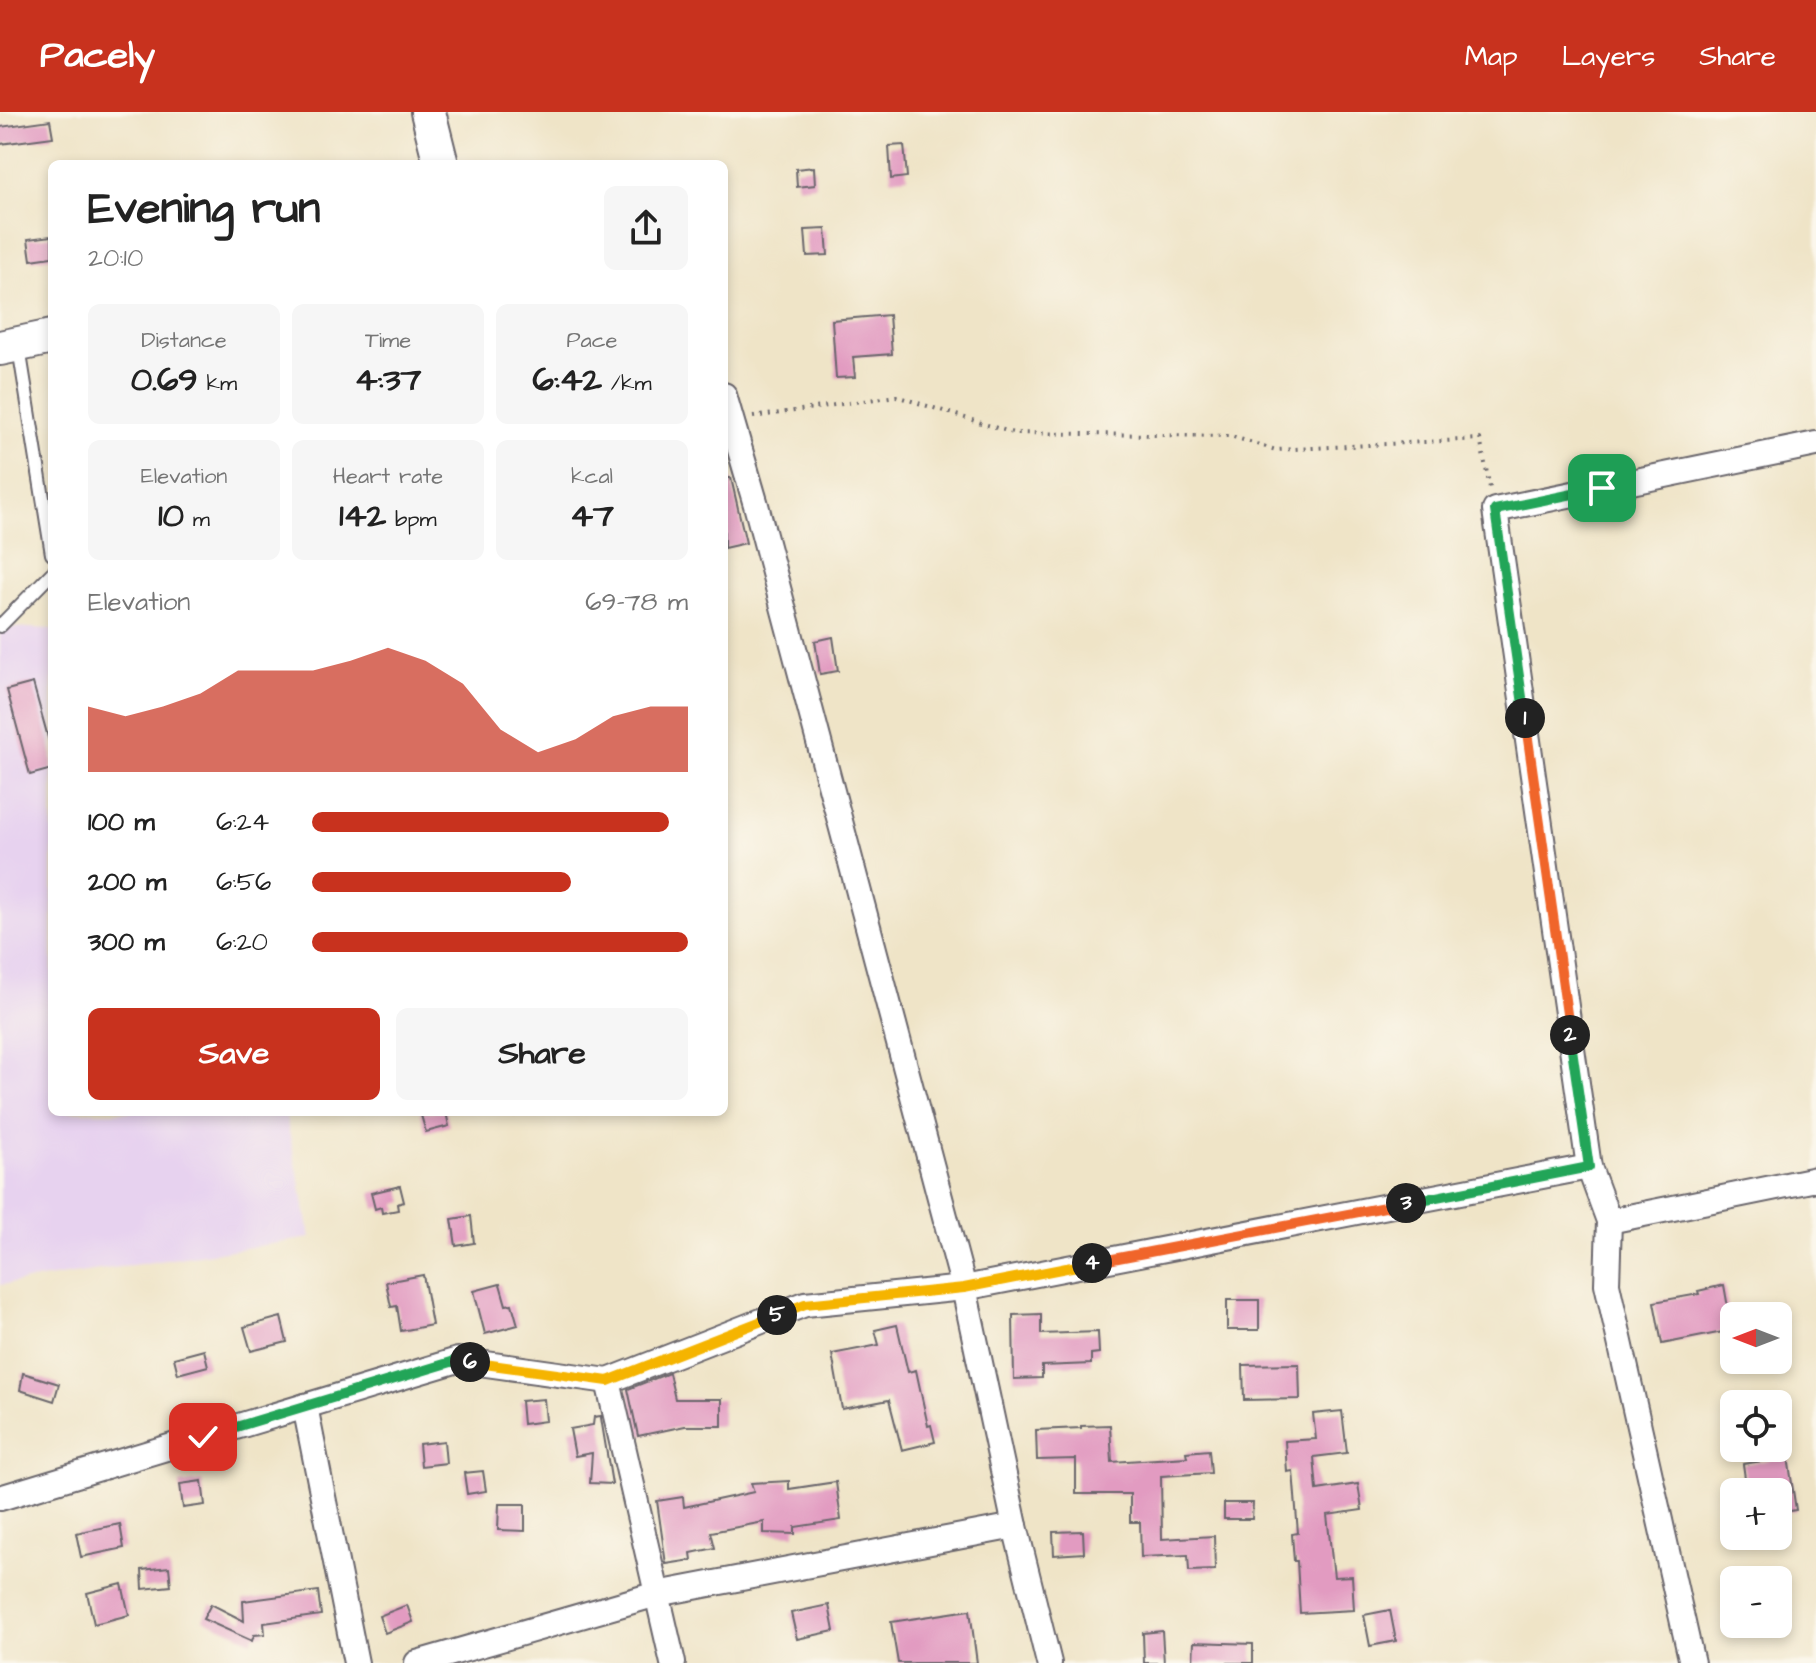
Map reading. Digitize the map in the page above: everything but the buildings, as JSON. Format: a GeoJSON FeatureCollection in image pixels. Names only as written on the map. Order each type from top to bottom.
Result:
{"type":"FeatureCollection","features":[{"type":"Feature","properties":{"kind":"main road"},"geometry":{"type":"LineString","coordinates":[[428,112],[440,160]]}},
{"type":"Feature","properties":{"kind":"main road"},"geometry":{"type":"LineString","coordinates":[[9,346],[48,338]]}},
{"type":"Feature","properties":{"kind":"street"},"geometry":{"type":"LineString","coordinates":[[728,408],[765,536],[964,1288],[1015,1526],[1049,1663]]}},
{"type":"Feature","properties":{"kind":"street"},"geometry":{"type":"LineString","coordinates":[[1692,1663],[1607,1284],[1609,1221],[1589,1167],[1495,510],[1816,444]]}},
{"type":"Feature","properties":{"kind":"street"},"geometry":{"type":"LineString","coordinates":[[0,1498],[458,1360],[608,1381],[805,1304],[964,1288],[1589,1167]]}},
{"type":"Feature","properties":{"kind":"street"},"geometry":{"type":"LineString","coordinates":[[1609,1221],[1816,1179]]}},
{"type":"Feature","properties":{"kind":"street"},"geometry":{"type":"LineString","coordinates":[[608,1381],[673,1663]]}},
{"type":"Feature","properties":{"kind":"street"},"geometry":{"type":"LineString","coordinates":[[305,1406],[356,1663]]}},
{"type":"Feature","properties":{"kind":"street"},"geometry":{"type":"LineString","coordinates":[[417,1663],[657,1594],[1015,1526]]}},
{"type":"Feature","properties":{"kind":"lane"},"geometry":{"type":"LineString","coordinates":[[9,346],[48,535]]}},
{"type":"Feature","properties":{"kind":"lane"},"geometry":{"type":"LineString","coordinates":[[0,626],[48,577]]}},
{"type":"Feature","properties":{"kind":"path"},"geometry":{"type":"LineString","coordinates":[[732,420],[896,396],[1013,433],[1230,436],[1276,450],[1480,439],[1495,510]]}},
{"type":"Feature","properties":{"kind":"shaded area"},"geometry":{"type":"Polygon","coordinates":[[[0,627],[48,629],[48,1116],[286,1116],[311,1238],[0,1285],[0,627]]]}},
{"type":"Feature","properties":{"kind":"route"},"geometry":{"type":"LineString","coordinates":[[203,1437],[458,1360],[608,1381],[805,1304],[964,1288],[1589,1167],[1495,510],[1602,488]]}}]}
